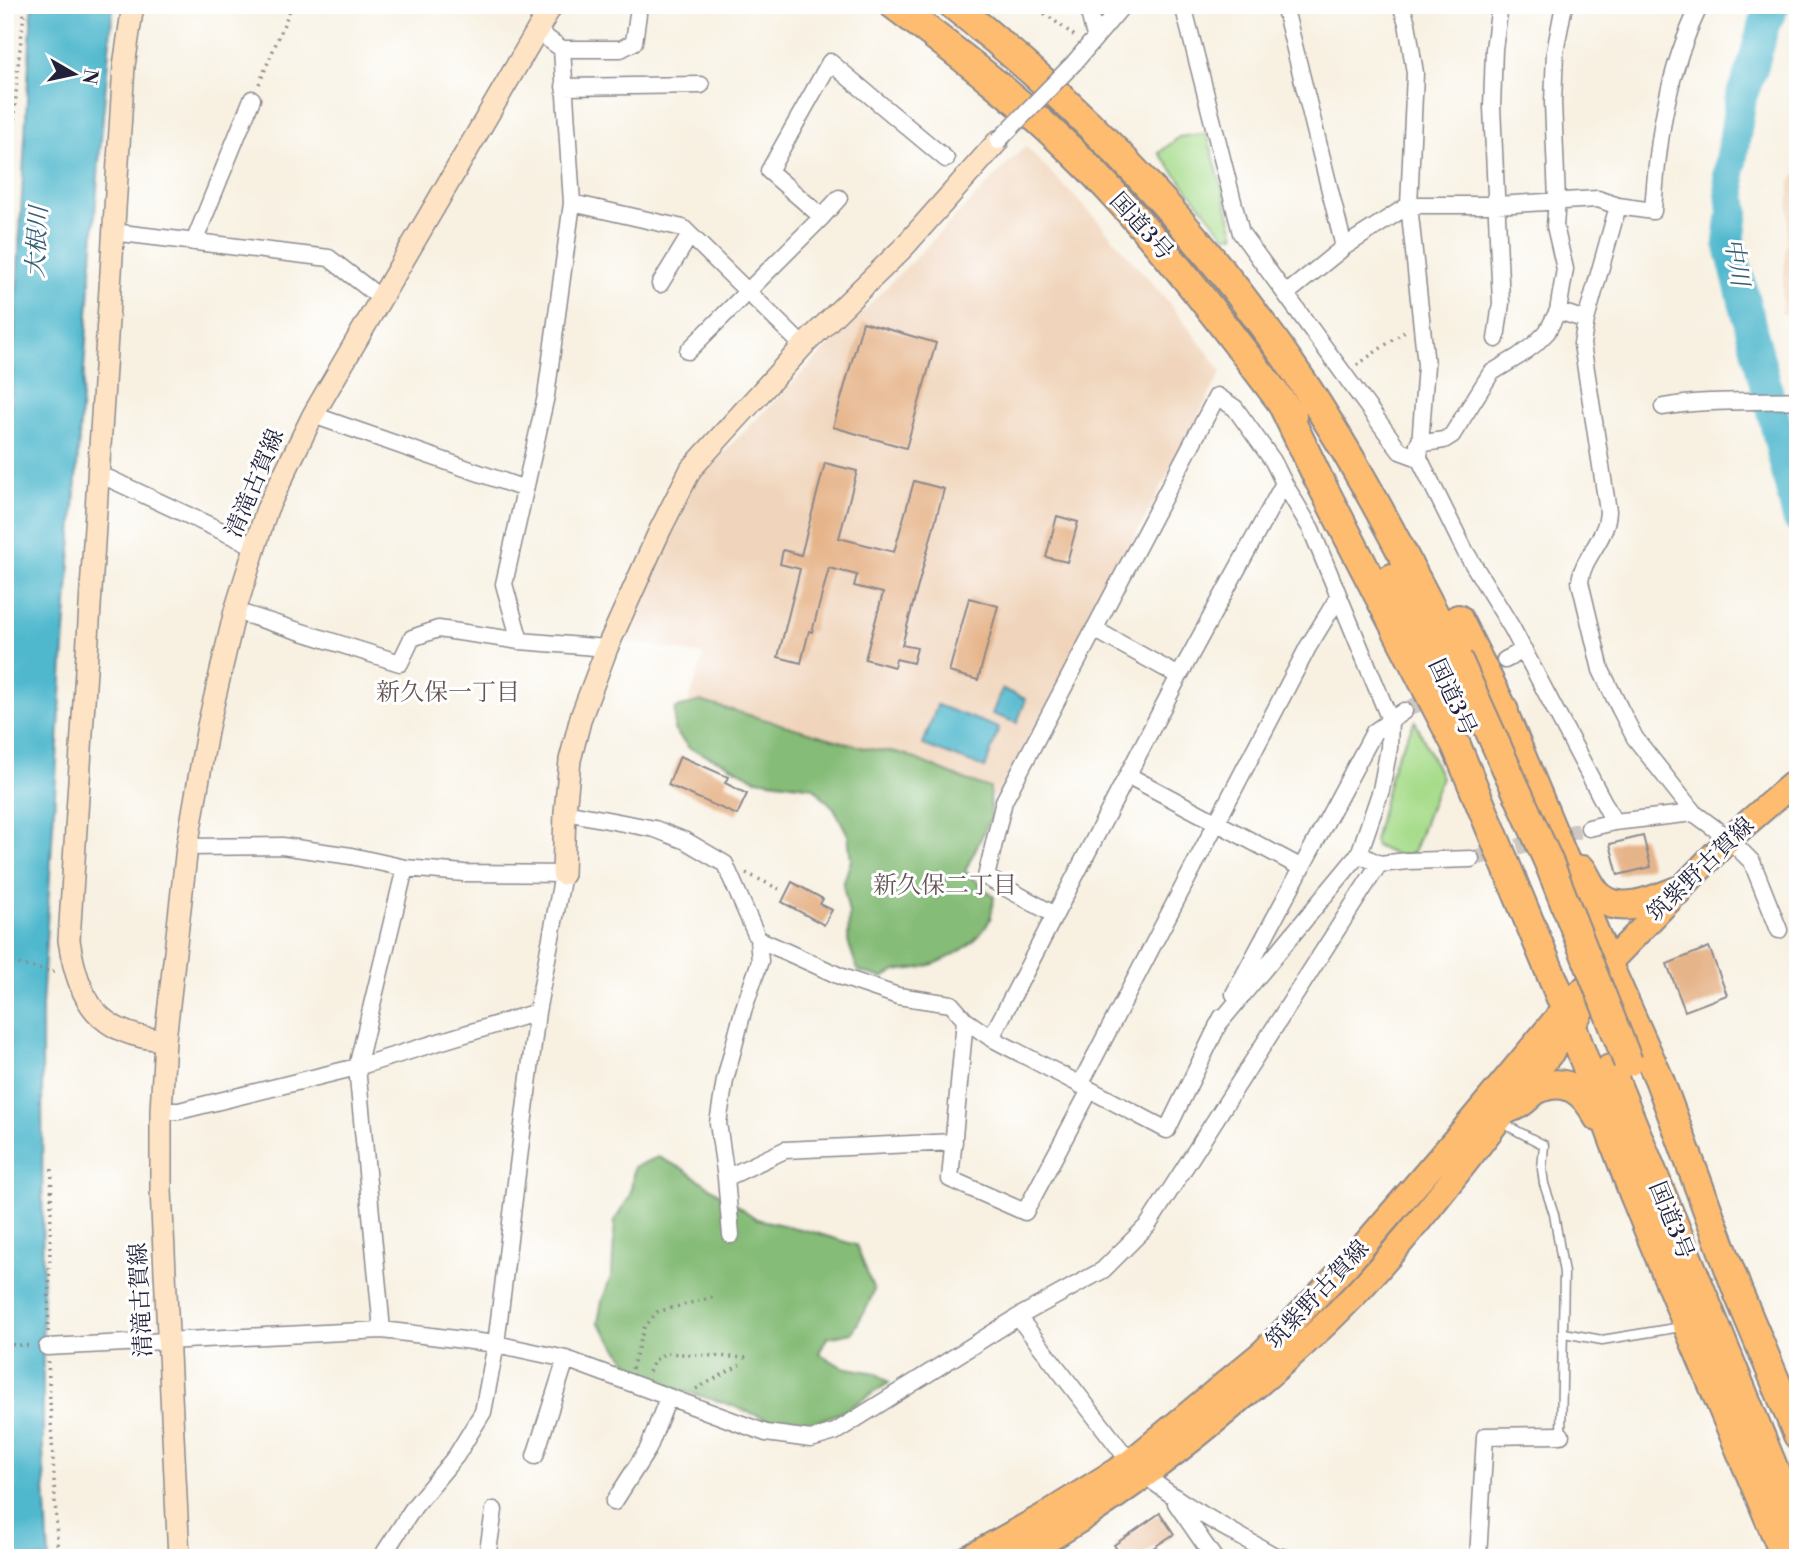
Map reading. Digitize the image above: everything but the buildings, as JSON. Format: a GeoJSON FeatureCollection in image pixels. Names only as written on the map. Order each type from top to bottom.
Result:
{"type":"FeatureCollection","features":[{"type":"Feature","properties":{"kind":"highway","name":"国道3号"},"geometry":{"type":"LineString","coordinates":[[894,5],[984,73],[1089,168],[1171,258],[1331,467],[1448,661]]}},
{"type":"Feature","properties":{"kind":"highway","name":"国道3号"},"geometry":{"type":"LineString","coordinates":[[953,5],[1010,50],[1112,146],[1194,239],[1306,386],[1404,556],[1448,661],[1549,863],[1619,1066],[1798,1528]]}},
{"type":"Feature","properties":{"kind":"highway"},"geometry":{"type":"LineString","coordinates":[[1306,386],[1359,446],[1419,548],[1476,653],[1594,891],[1603,901],[1632,905],[1648,903],[1677,891]]}},
{"type":"Feature","properties":{"kind":"highway"},"geometry":{"type":"LineString","coordinates":[[1281,401],[1455,745],[1568,1017],[1633,1192],[1786,1558]]}},
{"type":"Feature","properties":{"kind":"highway"},"geometry":{"type":"LineString","coordinates":[[1496,695],[1608,965],[1659,1079],[1738,1293],[1798,1435]]}},
{"type":"Feature","properties":{"kind":"highway","name":"国道3号"},"geometry":{"type":"LineString","coordinates":[[1619,1066],[1798,1477]]}},
{"type":"Feature","properties":{"kind":"highway"},"geometry":{"type":"LineString","coordinates":[[1500,1115],[1522,1102],[1535,1090],[1552,1084],[1581,1092],[1591,1102],[1633,1192]]}},
{"type":"Feature","properties":{"kind":"main road"},"geometry":{"type":"LineString","coordinates":[[133,5],[124,66],[69,940],[73,964],[93,1011],[113,1028],[147,1039],[165,1040]]}},
{"type":"Feature","properties":{"kind":"main road","name":"清滝古賀線"},"geometry":{"type":"LineString","coordinates":[[179,1558],[161,1190],[161,1111],[165,1040],[187,848],[208,726],[235,611],[267,509],[313,415],[552,5]]}},
{"type":"Feature","properties":{"kind":"main road"},"geometry":{"type":"LineString","coordinates":[[563,873],[570,760],[581,717],[607,648],[660,530],[691,469],[803,346],[903,247],[998,141]]}},
{"type":"Feature","properties":{"kind":"main road","name":"筑紫野古賀線"},"geometry":{"type":"LineString","coordinates":[[968,1558],[1042,1517],[1189,1443],[1280,1367],[1360,1289],[1416,1225],[1500,1115],[1608,965],[1729,839],[1798,779]]}},
{"type":"Feature","properties":{"kind":"main road","name":"筑紫野古賀線"},"geometry":{"type":"LineString","coordinates":[[1016,1558],[1054,1537],[1138,1469],[1263,1352],[1336,1276],[1471,1121],[1568,1017]]}},
{"type":"Feature","properties":{"kind":"street"},"geometry":{"type":"LineString","coordinates":[[1087,5],[1092,41]]}},
{"type":"Feature","properties":{"kind":"street"},"geometry":{"type":"LineString","coordinates":[[998,141],[1074,63],[1123,5]]}},
{"type":"Feature","properties":{"kind":"street"},"geometry":{"type":"LineString","coordinates":[[1184,5],[1241,233],[1400,451],[1419,451],[1452,435],[1491,373],[1535,344],[1547,332],[1558,311],[1565,269],[1555,226],[1557,200],[1553,103],[1555,52],[1564,5]]}},
{"type":"Feature","properties":{"kind":"street"},"geometry":{"type":"LineString","coordinates":[[1284,5],[1344,247]]}},
{"type":"Feature","properties":{"kind":"street"},"geometry":{"type":"LineString","coordinates":[[1401,5],[1407,23],[1415,73],[1409,205],[1426,365],[1419,451],[1465,551],[1512,628],[1614,822]]}},
{"type":"Feature","properties":{"kind":"street"},"geometry":{"type":"LineString","coordinates":[[1496,340],[1501,303],[1492,107],[1494,49],[1500,5]]}},
{"type":"Feature","properties":{"kind":"street"},"geometry":{"type":"LineString","coordinates":[[1286,294],[1344,247],[1409,205],[1496,205],[1598,200],[1653,211],[1657,146],[1667,92],[1686,34],[1700,5]]}},
{"type":"Feature","properties":{"kind":"street"},"geometry":{"type":"LineString","coordinates":[[537,31],[562,49],[621,49],[634,42],[638,14]]}},
{"type":"Feature","properties":{"kind":"street"},"geometry":{"type":"LineString","coordinates":[[520,640],[503,584],[546,396],[572,203],[562,49]]}},
{"type":"Feature","properties":{"kind":"street"},"geometry":{"type":"LineString","coordinates":[[822,217],[769,171],[831,62],[946,159]]}},
{"type":"Feature","properties":{"kind":"street"},"geometry":{"type":"LineString","coordinates":[[564,87],[701,85]]}},
{"type":"Feature","properties":{"kind":"street"},"geometry":{"type":"LineString","coordinates":[[194,242],[252,99]]}},
{"type":"Feature","properties":{"kind":"street"},"geometry":{"type":"LineString","coordinates":[[688,351],[839,198]]}},
{"type":"Feature","properties":{"kind":"street"},"geometry":{"type":"LineString","coordinates":[[572,203],[683,228],[803,346]]}},
{"type":"Feature","properties":{"kind":"street"},"geometry":{"type":"LineString","coordinates":[[1618,206],[1586,320],[1582,345],[1608,511],[1604,534],[1580,574],[1580,582],[1601,670],[1636,738],[1694,813],[1729,839],[1752,862],[1779,930]]}},
{"type":"Feature","properties":{"kind":"street"},"geometry":{"type":"LineString","coordinates":[[113,232],[328,258],[382,299]]}},
{"type":"Feature","properties":{"kind":"street"},"geometry":{"type":"LineString","coordinates":[[660,284],[690,235]]}},
{"type":"Feature","properties":{"kind":"street"},"geometry":{"type":"LineString","coordinates":[[1558,311],[1586,320]]}},
{"type":"Feature","properties":{"kind":"street"},"geometry":{"type":"LineString","coordinates":[[1055,915],[986,877],[1004,801],[1217,397],[1235,408],[1273,461],[1311,529],[1339,596],[1397,715],[1381,790],[1359,854],[1217,1026]]}},
{"type":"Feature","properties":{"kind":"street"},"geometry":{"type":"LineString","coordinates":[[1663,407],[1693,401],[1731,403],[1798,400]]}},
{"type":"Feature","properties":{"kind":"street"},"geometry":{"type":"LineString","coordinates":[[313,415],[525,489]]}},
{"type":"Feature","properties":{"kind":"street"},"geometry":{"type":"LineString","coordinates":[[99,478],[110,479],[254,546]]}},
{"type":"Feature","properties":{"kind":"street"},"geometry":{"type":"LineString","coordinates":[[992,1038],[1179,676],[1283,483]]}},
{"type":"Feature","properties":{"kind":"street"},"geometry":{"type":"LineString","coordinates":[[965,1020],[950,1179],[1025,1212],[1217,822],[1308,647],[1339,596]]}},
{"type":"Feature","properties":{"kind":"street"},"geometry":{"type":"LineString","coordinates":[[235,611],[400,663],[412,638],[438,629],[607,648]]}},
{"type":"Feature","properties":{"kind":"street"},"geometry":{"type":"LineString","coordinates":[[1094,629],[1179,676]]}},
{"type":"Feature","properties":{"kind":"street"},"geometry":{"type":"LineString","coordinates":[[1505,660],[1524,650]]}},
{"type":"Feature","properties":{"kind":"street"},"geometry":{"type":"LineString","coordinates":[[758,939],[842,977],[898,996],[951,1004],[965,1020],[992,1038],[1167,1130],[1217,1026],[1374,732],[1397,715]]}},
{"type":"Feature","properties":{"kind":"street"},"geometry":{"type":"LineString","coordinates":[[1129,776],[1302,868]]}},
{"type":"Feature","properties":{"kind":"street"},"geometry":{"type":"LineString","coordinates":[[565,812],[655,829],[686,841],[725,864],[758,939],[760,961],[724,1080],[718,1123],[731,1235]]}},
{"type":"Feature","properties":{"kind":"street"},"geometry":{"type":"LineString","coordinates":[[1589,828],[1614,822],[1694,813]]}},
{"type":"Feature","properties":{"kind":"street"},"geometry":{"type":"LineString","coordinates":[[187,848],[282,846],[351,856],[405,868],[464,873],[563,873],[537,1012],[496,1344],[483,1412],[456,1456],[414,1507],[381,1558]]}},
{"type":"Feature","properties":{"kind":"street"},"geometry":{"type":"LineString","coordinates":[[1359,854],[1379,864],[1471,859]]}},
{"type":"Feature","properties":{"kind":"street"},"geometry":{"type":"LineString","coordinates":[[47,1347],[382,1330],[496,1344],[566,1359],[766,1433],[811,1439],[835,1432],[1018,1317],[1103,1270],[1148,1225],[1379,864]]}},
{"type":"Feature","properties":{"kind":"street"},"geometry":{"type":"LineString","coordinates":[[382,1330],[357,1067],[405,868]]}},
{"type":"Feature","properties":{"kind":"street"},"geometry":{"type":"LineString","coordinates":[[161,1111],[179,1111],[357,1067],[537,1012]]}},
{"type":"Feature","properties":{"kind":"street"},"geometry":{"type":"LineString","coordinates":[[726,1178],[785,1150],[954,1142]]}},
{"type":"Feature","properties":{"kind":"street"},"geometry":{"type":"LineString","coordinates":[[1018,1317],[1138,1469],[1173,1498],[1277,1557]]}},
{"type":"Feature","properties":{"kind":"street"},"geometry":{"type":"LineString","coordinates":[[535,1456],[566,1359]]}},
{"type":"Feature","properties":{"kind":"street"},"geometry":{"type":"LineString","coordinates":[[614,1502],[648,1449],[672,1399]]}},
{"type":"Feature","properties":{"kind":"street"},"geometry":{"type":"LineString","coordinates":[[1478,1558],[1485,1436],[1561,1435]]}},
{"type":"Feature","properties":{"kind":"street"},"geometry":{"type":"LineString","coordinates":[[1173,1498],[1214,1558]]}},
{"type":"Feature","properties":{"kind":"street"},"geometry":{"type":"LineString","coordinates":[[487,1558],[494,1510]]}},
{"type":"Feature","properties":{"kind":"lane"},"geometry":{"type":"LineString","coordinates":[[1500,1115],[1544,1145],[1544,1184],[1554,1214],[1564,1273],[1561,1435]]}},
{"type":"Feature","properties":{"kind":"lane"},"geometry":{"type":"LineString","coordinates":[[1564,1333],[1602,1340],[1688,1326]]}},
{"type":"Feature","properties":{"kind":"path"},"geometry":{"type":"LineString","coordinates":[[5,295],[17,75],[25,5]]}},
{"type":"Feature","properties":{"kind":"path"},"geometry":{"type":"LineString","coordinates":[[252,99],[292,5]]}},
{"type":"Feature","properties":{"kind":"path"},"geometry":{"type":"LineString","coordinates":[[1032,5],[1092,41]]}},
{"type":"Feature","properties":{"kind":"path"},"geometry":{"type":"LineString","coordinates":[[1345,374],[1421,320]]}},
{"type":"Feature","properties":{"kind":"path"},"geometry":{"type":"LineString","coordinates":[[725,864],[779,889]]}},
{"type":"Feature","properties":{"kind":"path"},"geometry":{"type":"LineString","coordinates":[[5,961],[52,972]]}},
{"type":"Feature","properties":{"kind":"path"},"geometry":{"type":"LineString","coordinates":[[52,1166],[47,1347],[58,1558]]}},
{"type":"Feature","properties":{"kind":"path"},"geometry":{"type":"LineString","coordinates":[[629,1381],[644,1328],[657,1312],[713,1297]]}},
{"type":"Feature","properties":{"kind":"path"},"geometry":{"type":"LineString","coordinates":[[5,1344],[47,1347]]}},
{"type":"Feature","properties":{"kind":"path"},"geometry":{"type":"LineString","coordinates":[[650,1392],[649,1373],[654,1362],[665,1353],[749,1359]]}},
{"type":"Feature","properties":{"kind":"path"},"geometry":{"type":"LineString","coordinates":[[672,1399],[740,1366]]}},
{"type":"Feature","properties":{"kind":"shaded area"},"geometry":{"type":"Polygon","coordinates":[[[1025,146],[1098,221],[1168,302],[1222,371],[999,798],[686,710],[704,655],[623,641],[694,483],[1025,146]]]}},
{"type":"Feature","properties":{"kind":"shaded area"},"geometry":{"type":"Polygon","coordinates":[[[1798,172],[1798,318],[1781,313],[1790,183],[1798,172]]]}},
{"type":"Feature","properties":{"kind":"green space"},"geometry":{"type":"Polygon","coordinates":[[[1207,133],[1235,235],[1225,236],[1159,153],[1179,137],[1207,133]]]}},
{"type":"Feature","properties":{"kind":"green space"},"geometry":{"type":"Polygon","coordinates":[[[700,701],[864,748],[904,754],[990,788],[991,817],[965,871],[994,897],[990,919],[985,928],[960,951],[929,965],[897,971],[883,978],[858,971],[848,941],[849,913],[843,885],[851,860],[848,835],[834,808],[813,787],[756,779],[689,748],[674,730],[675,709],[700,701]]]}},
{"type":"Feature","properties":{"kind":"green space"},"geometry":{"type":"Polygon","coordinates":[[[1415,721],[1441,777],[1413,853],[1397,856],[1376,846],[1374,841],[1394,762],[1415,721]]]}},
{"type":"Feature","properties":{"kind":"green space"},"geometry":{"type":"Polygon","coordinates":[[[658,1157],[682,1168],[757,1219],[856,1245],[874,1290],[852,1333],[827,1338],[819,1353],[842,1367],[876,1373],[889,1383],[844,1411],[806,1426],[769,1420],[636,1373],[598,1322],[612,1274],[615,1220],[630,1196],[634,1167],[658,1157]]]}},
{"type":"Feature","properties":{"kind":"water","name":"大根川"},"geometry":{"type":"Polygon","coordinates":[[[32,5],[113,5],[64,646],[42,1006],[43,1450],[49,1558],[5,1558],[5,515],[32,5]]]}},
{"type":"Feature","properties":{"kind":"water"},"geometry":{"type":"Polygon","coordinates":[[[1002,689],[1026,699],[1017,723],[992,714],[1002,689]]]}},
{"type":"Feature","properties":{"kind":"water"},"geometry":{"type":"Polygon","coordinates":[[[937,705],[999,728],[985,768],[923,745],[937,705]]]}},
{"type":"Feature","properties":{"kind":"waterway","name":"中川"},"geometry":{"type":"LineString","coordinates":[[1774,5],[1764,24],[1741,97],[1729,174],[1733,212],[1729,242],[1798,518]]}},
{"type":"Feature","properties":{"kind":"tunnel"},"geometry":{"type":"LineString","coordinates":[[1404,711],[1505,660]]}},
{"type":"Feature","properties":{"kind":"tunnel"},"geometry":{"type":"LineString","coordinates":[[1471,859],[1589,828]]}},
{"type":"Feature","properties":{"kind":"district","name":"新久保一丁目"},"geometry":{"type":"Point","coordinates":[448,692]}},
{"type":"Feature","properties":{"kind":"district","name":"新久保二丁目"},"geometry":{"type":"Point","coordinates":[945,885]}}]}
